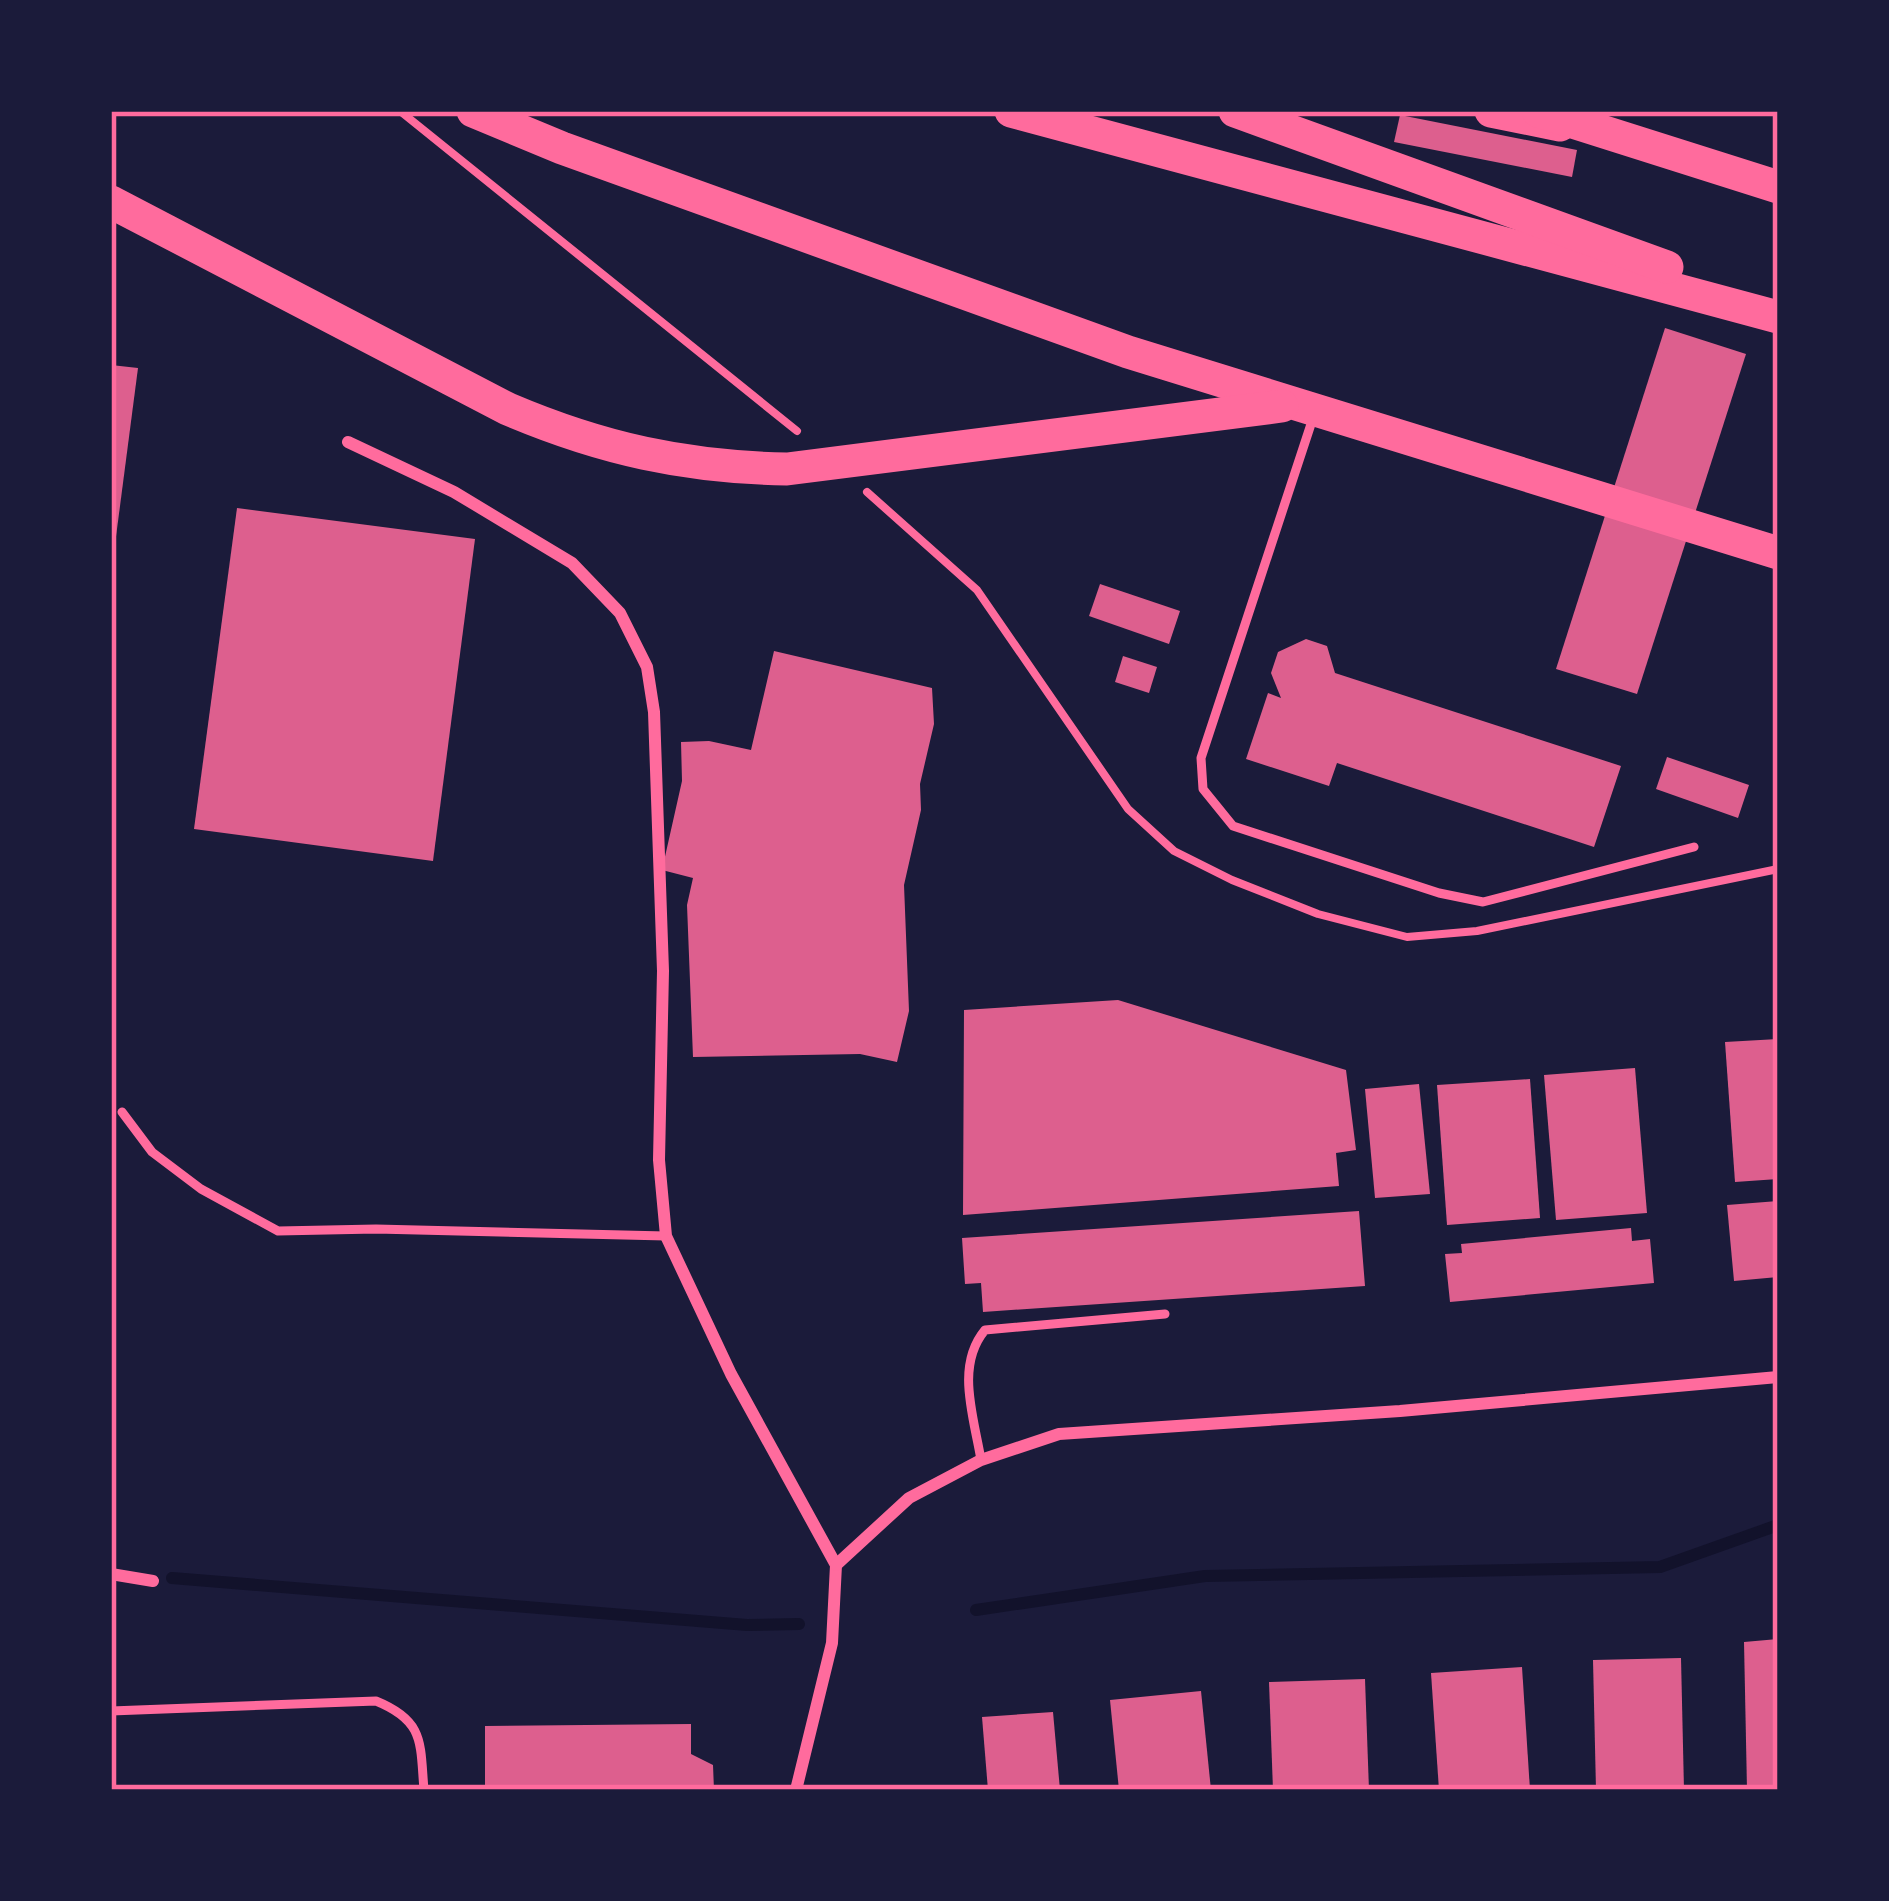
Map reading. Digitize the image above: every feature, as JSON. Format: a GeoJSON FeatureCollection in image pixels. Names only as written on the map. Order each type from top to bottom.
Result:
{"type":"FeatureCollection","features":[{"type":"Feature","properties":{"kind":"highway"},"geometry":{"type":"LineString","coordinates":[[473,111],[584,156],[1063,328],[1303,409],[1778,553]]}},
{"type":"Feature","properties":{"kind":"highway"},"geometry":{"type":"LineString","coordinates":[[1011,111],[1778,317]]}},
{"type":"Feature","properties":{"kind":"highway"},"geometry":{"type":"LineString","coordinates":[[1234,111],[1778,307]]}},
{"type":"Feature","properties":{"kind":"highway"},"geometry":{"type":"LineString","coordinates":[[1491,111],[1619,136]]}},
{"type":"Feature","properties":{"kind":"highway"},"geometry":{"type":"LineString","coordinates":[[1538,111],[1778,187]]}},
{"type":"Feature","properties":{"kind":"highway"},"geometry":{"type":"LineString","coordinates":[[111,202],[508,410],[569,435],[654,458],[723,468],[787,469],[1303,409]]}},
{"type":"Feature","properties":{"kind":"street"},"geometry":{"type":"LineString","coordinates":[[348,442],[454,492],[572,563],[620,613],[647,667],[654,712],[663,971],[659,1160],[666,1236],[731,1374],[836,1565],[832,1643],[796,1790]]}},
{"type":"Feature","properties":{"kind":"street"},"geometry":{"type":"LineString","coordinates":[[836,1565],[909,1498],[981,1460],[1059,1434],[1400,1411],[1778,1377]]}},
{"type":"Feature","properties":{"kind":"street"},"geometry":{"type":"LineString","coordinates":[[111,1574],[153,1581]]}},
{"type":"Feature","properties":{"kind":"lane"},"geometry":{"type":"LineString","coordinates":[[1303,409],[1202,758],[1203,789],[1233,826],[1439,893],[1483,902],[1694,847]]}},
{"type":"Feature","properties":{"kind":"lane"},"geometry":{"type":"LineString","coordinates":[[122,1112],[152,1152],[201,1189],[278,1231],[666,1236]]}},
{"type":"Feature","properties":{"kind":"lane"},"geometry":{"type":"LineString","coordinates":[[981,1460],[968,1376],[970,1348],[985,1330],[1166,1314]]}},
{"type":"Feature","properties":{"kind":"lane"},"geometry":{"type":"LineString","coordinates":[[111,1712],[376,1701],[400,1711],[419,1734],[424,1790]]}},
{"type":"Feature","properties":{"kind":"path"},"geometry":{"type":"LineString","coordinates":[[400,111],[836,464],[977,590],[1128,809],[1174,851],[1318,914],[1407,937],[1477,931],[1778,868]]}},
{"type":"Feature","properties":{"kind":"building"},"geometry":{"type":"Polygon","coordinates":[[[1400,115],[1577,150],[1572,177],[1394,142],[1400,115]]]}},
{"type":"Feature","properties":{"kind":"building"},"geometry":{"type":"Polygon","coordinates":[[[1665,328],[1746,354],[1637,694],[1556,669],[1665,328]]]}},
{"type":"Feature","properties":{"kind":"building"},"geometry":{"type":"Polygon","coordinates":[[[111,365],[138,368],[114,552],[111,552],[111,365]]]}},
{"type":"Feature","properties":{"kind":"building"},"geometry":{"type":"Polygon","coordinates":[[[237,508],[475,539],[433,861],[194,829],[237,508]]]}},
{"type":"Feature","properties":{"kind":"building"},"geometry":{"type":"Polygon","coordinates":[[[1100,584],[1180,611],[1169,644],[1089,616],[1100,584]]]}},
{"type":"Feature","properties":{"kind":"building"},"geometry":{"type":"Polygon","coordinates":[[[1306,639],[1327,646],[1335,673],[1621,766],[1594,847],[1337,763],[1329,786],[1246,759],[1268,693],[1281,698],[1271,673],[1278,652],[1306,639]]]}},
{"type":"Feature","properties":{"kind":"building"},"geometry":{"type":"Polygon","coordinates":[[[774,651],[932,688],[934,724],[904,885],[909,1011],[897,1062],[860,1054],[693,1057],[687,905],[693,878],[662,870],[682,781],[681,742],[709,741],[751,750],[774,651]]]}},
{"type":"Feature","properties":{"kind":"building"},"geometry":{"type":"Polygon","coordinates":[[[1123,656],[1157,667],[1149,693],[1115,682],[1123,656]]]}},
{"type":"Feature","properties":{"kind":"building"},"geometry":{"type":"Polygon","coordinates":[[[1667,757],[1749,785],[1738,818],[1656,789],[1667,757]]]}},
{"type":"Feature","properties":{"kind":"building"},"geometry":{"type":"Polygon","coordinates":[[[1118,1000],[1346,1070],[1356,1150],[1336,1153],[1339,1186],[963,1215],[964,1010],[1118,1000]]]}},
{"type":"Feature","properties":{"kind":"building"},"geometry":{"type":"Polygon","coordinates":[[[1778,1039],[1778,1179],[1735,1182],[1725,1042],[1778,1039]]]}},
{"type":"Feature","properties":{"kind":"building"},"geometry":{"type":"Polygon","coordinates":[[[1635,1068],[1647,1213],[1556,1220],[1544,1075],[1635,1068]]]}},
{"type":"Feature","properties":{"kind":"building"},"geometry":{"type":"Polygon","coordinates":[[[1530,1079],[1540,1218],[1447,1225],[1437,1085],[1530,1079]]]}},
{"type":"Feature","properties":{"kind":"building"},"geometry":{"type":"Polygon","coordinates":[[[1419,1084],[1430,1194],[1375,1198],[1365,1089],[1419,1084]]]}},
{"type":"Feature","properties":{"kind":"building"},"geometry":{"type":"Polygon","coordinates":[[[1778,1201],[1778,1277],[1734,1281],[1727,1205],[1778,1201]]]}},
{"type":"Feature","properties":{"kind":"building"},"geometry":{"type":"Polygon","coordinates":[[[1359,1211],[1365,1286],[983,1312],[981,1283],[965,1284],[962,1238],[1359,1211]]]}},
{"type":"Feature","properties":{"kind":"building"},"geometry":{"type":"Polygon","coordinates":[[[1631,1228],[1632,1241],[1650,1239],[1654,1283],[1450,1302],[1445,1254],[1462,1253],[1461,1244],[1631,1228]]]}},
{"type":"Feature","properties":{"kind":"building"},"geometry":{"type":"Polygon","coordinates":[[[1778,1639],[1778,1790],[1747,1790],[1744,1642],[1778,1639]]]}},
{"type":"Feature","properties":{"kind":"building"},"geometry":{"type":"Polygon","coordinates":[[[1681,1658],[1684,1790],[1596,1790],[1593,1660],[1681,1658]]]}},
{"type":"Feature","properties":{"kind":"building"},"geometry":{"type":"Polygon","coordinates":[[[1522,1667],[1530,1790],[1439,1790],[1431,1673],[1522,1667]]]}},
{"type":"Feature","properties":{"kind":"building"},"geometry":{"type":"Polygon","coordinates":[[[1365,1679],[1369,1790],[1273,1790],[1269,1682],[1365,1679]]]}},
{"type":"Feature","properties":{"kind":"building"},"geometry":{"type":"Polygon","coordinates":[[[1201,1691],[1211,1790],[1119,1790],[1110,1700],[1201,1691]]]}},
{"type":"Feature","properties":{"kind":"building"},"geometry":{"type":"Polygon","coordinates":[[[1053,1712],[1060,1790],[988,1790],[982,1717],[1053,1712]]]}},
{"type":"Feature","properties":{"kind":"building"},"geometry":{"type":"Polygon","coordinates":[[[691,1724],[691,1754],[713,1765],[714,1790],[485,1790],[485,1726],[691,1724]]]}},
{"type":"Feature","properties":{"kind":"waterway"},"geometry":{"type":"LineString","coordinates":[[976,1610],[1205,1576],[1660,1567],[1778,1525]]}},
{"type":"Feature","properties":{"kind":"waterway"},"geometry":{"type":"LineString","coordinates":[[172,1578],[747,1625],[799,1624]]}}]}
